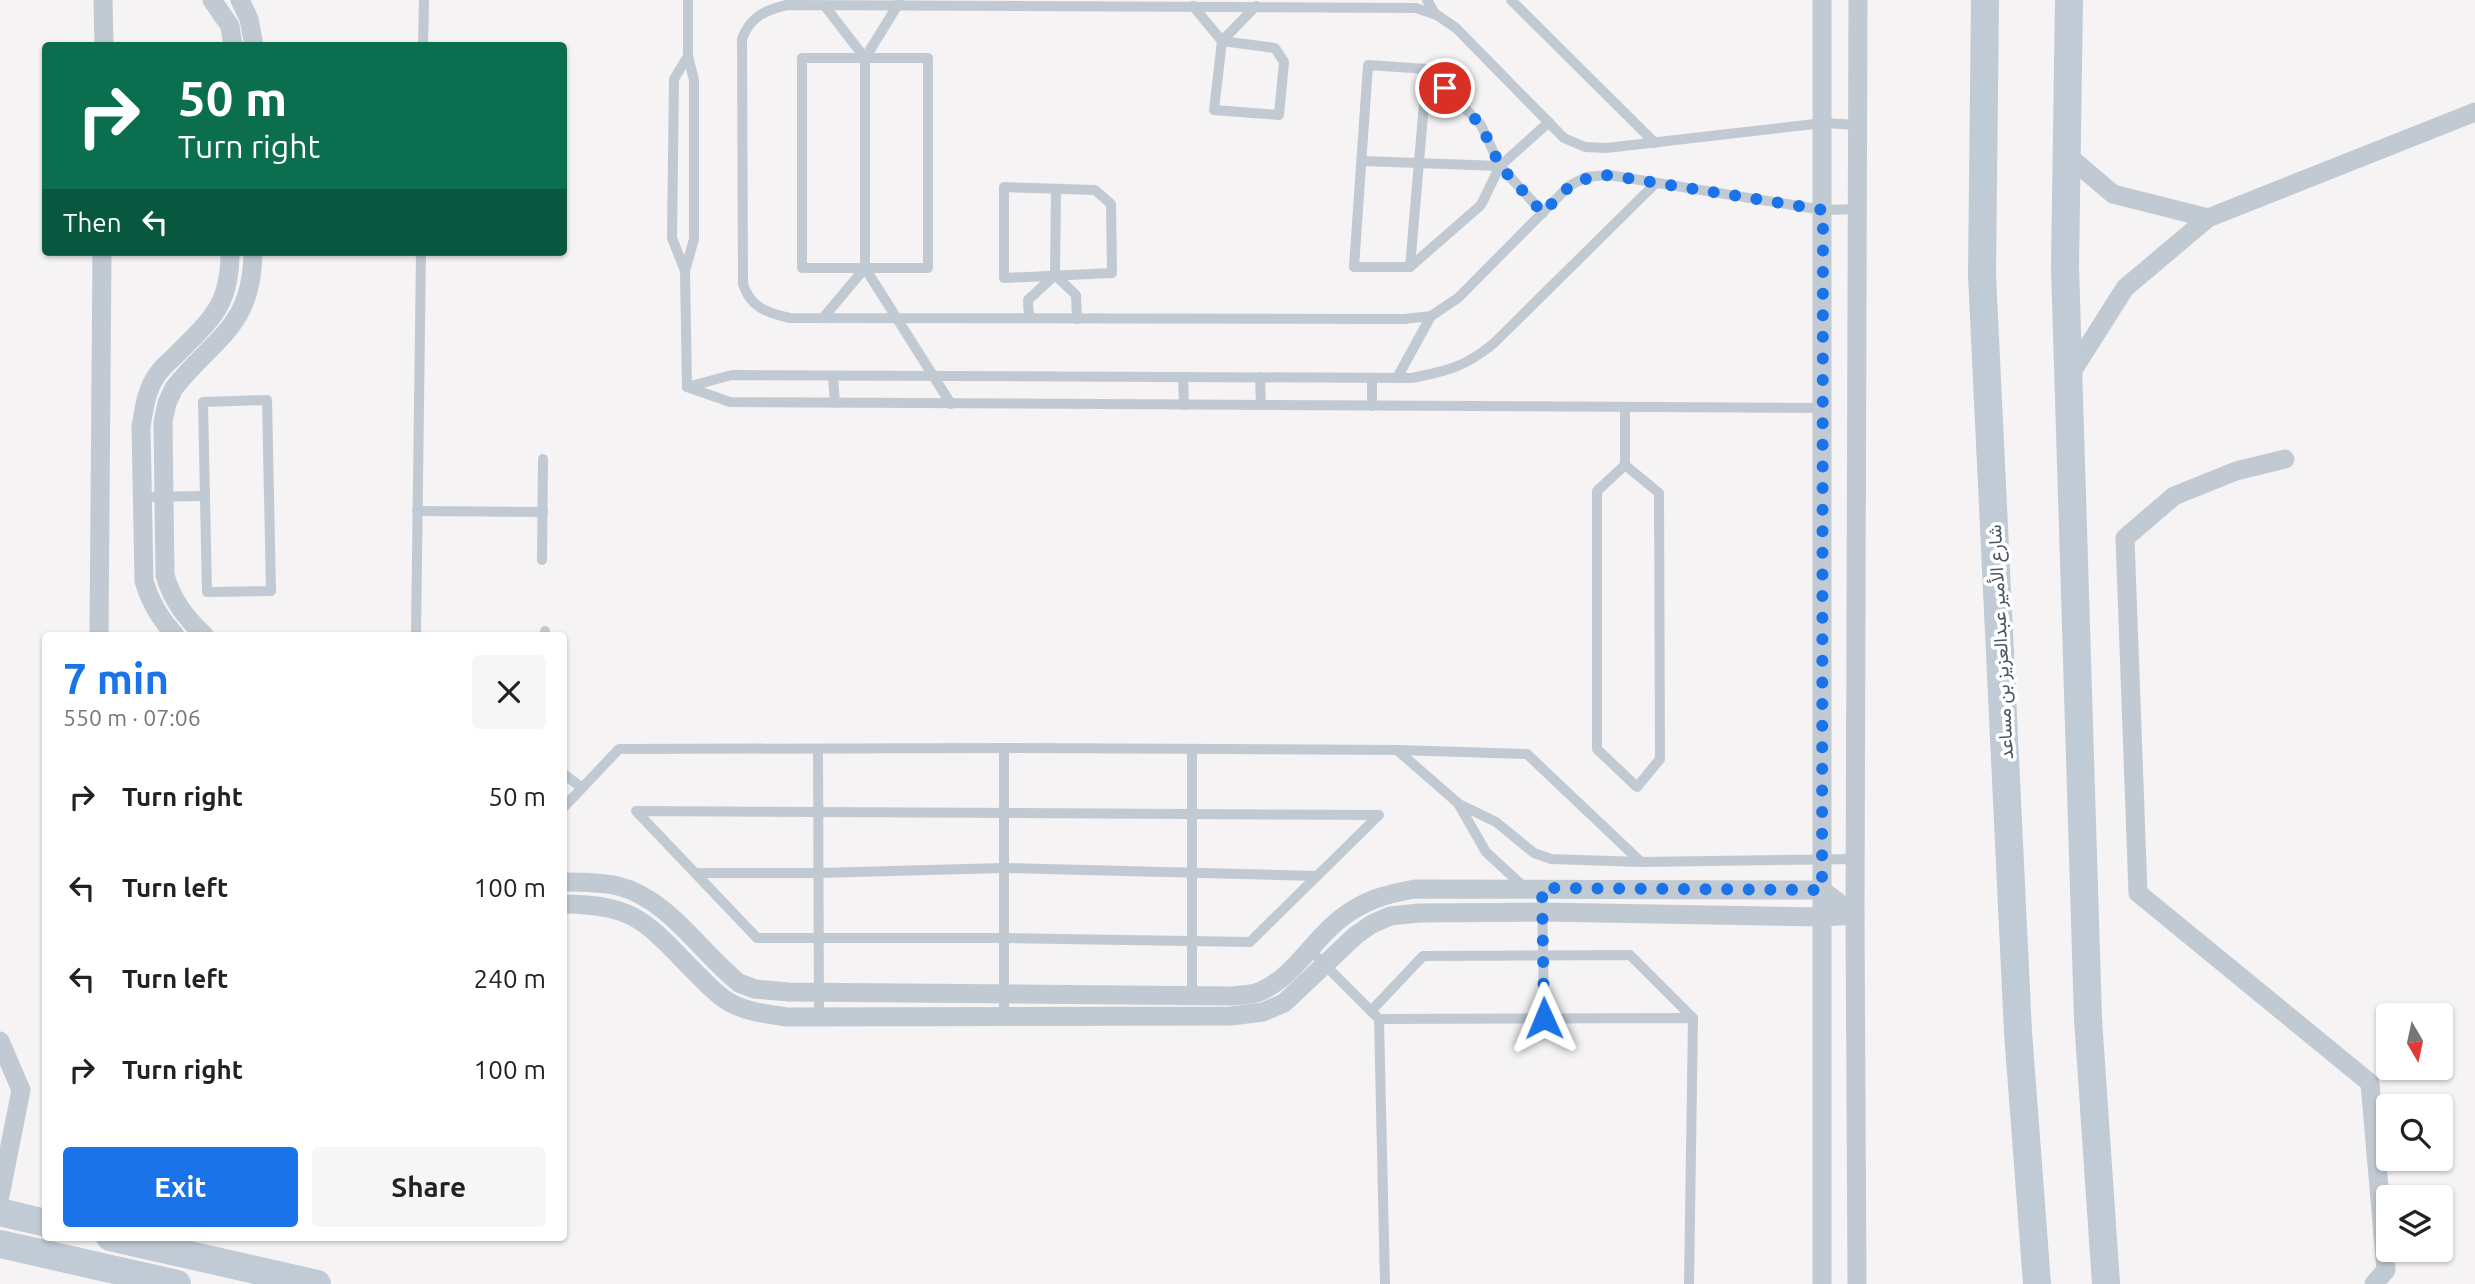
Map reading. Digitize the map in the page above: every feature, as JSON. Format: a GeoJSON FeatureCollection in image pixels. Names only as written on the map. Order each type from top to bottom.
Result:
{"type":"FeatureCollection","features":[{"type":"Feature","properties":{"kind":"street"},"geometry":{"type":"LineString","coordinates":[[103,0],[104,42]]}},
{"type":"Feature","properties":{"kind":"street"},"geometry":{"type":"LineString","coordinates":[[212,0],[230,26],[232,42]]}},
{"type":"Feature","properties":{"kind":"street"},"geometry":{"type":"LineString","coordinates":[[240,0],[249,19],[253,42]]}},
{"type":"Feature","properties":{"kind":"street"},"geometry":{"type":"LineString","coordinates":[[1822,0],[1822,1284]]}},
{"type":"Feature","properties":{"kind":"street"},"geometry":{"type":"LineString","coordinates":[[1857,1284],[1858,0]]}},
{"type":"Feature","properties":{"kind":"street","name":"شارع الأمير عبدالعزيز بن مساعد"},"geometry":{"type":"LineString","coordinates":[[1985,0],[1983,289],[2018,1032],[2037,1284]]}},
{"type":"Feature","properties":{"kind":"street"},"geometry":{"type":"LineString","coordinates":[[2069,0],[2065,267],[2068,377],[2088,1019],[2106,1284]]}},
{"type":"Feature","properties":{"kind":"street"},"geometry":{"type":"LineString","coordinates":[[2068,377],[2124,288],[2208,218],[2475,112]]}},
{"type":"Feature","properties":{"kind":"street"},"geometry":{"type":"LineString","coordinates":[[2067,155],[2113,194],[2208,218]]}},
{"type":"Feature","properties":{"kind":"street"},"geometry":{"type":"LineString","coordinates":[[99,632],[102,256]]}},
{"type":"Feature","properties":{"kind":"street"},"geometry":{"type":"LineString","coordinates":[[172,632],[148,597],[144,580],[141,427],[144,406],[157,375],[202,329],[225,296],[230,278],[230,256]]}},
{"type":"Feature","properties":{"kind":"street"},"geometry":{"type":"LineString","coordinates":[[201,632],[180,611],[165,575],[163,422],[174,388],[241,315],[251,284],[253,256]]}},
{"type":"Feature","properties":{"kind":"street"},"geometry":{"type":"LineString","coordinates":[[2285,459],[2236,471],[2174,496],[2125,538],[2138,894],[2370,1083],[2386,1270],[2374,1284]]}},
{"type":"Feature","properties":{"kind":"street"},"geometry":{"type":"LineString","coordinates":[[567,882],[618,886],[645,897],[664,911],[739,984],[755,989],[819,992],[1192,996],[1257,993],[1272,984],[1339,919],[1360,905],[1382,895],[1415,889],[1822,890],[1856,915]]}},
{"type":"Feature","properties":{"kind":"street"},"geometry":{"type":"LineString","coordinates":[[567,904],[609,907],[632,914],[648,925],[715,992],[731,1003],[753,1011],[787,1017],[1231,1016],[1263,1012],[1284,1003],[1356,935],[1372,924],[1390,916],[1419,913],[1543,912],[1823,917],[1856,915]]}},
{"type":"Feature","properties":{"kind":"street"},"geometry":{"type":"LineString","coordinates":[[0,1041],[21,1090],[0,1196]]}},
{"type":"Feature","properties":{"kind":"street"},"geometry":{"type":"LineString","coordinates":[[0,1212],[42,1222]]}},
{"type":"Feature","properties":{"kind":"street"},"geometry":{"type":"LineString","coordinates":[[128,1241],[317,1284]]}},
{"type":"Feature","properties":{"kind":"street"},"geometry":{"type":"LineString","coordinates":[[0,1244],[177,1284]]}},
{"type":"Feature","properties":{"kind":"lane"},"geometry":{"type":"LineString","coordinates":[[423,42],[424,0]]}},
{"type":"Feature","properties":{"kind":"lane"},"geometry":{"type":"LineString","coordinates":[[687,387],[685,271],[694,239],[694,80],[688,56],[688,0]]}},
{"type":"Feature","properties":{"kind":"lane"},"geometry":{"type":"LineString","coordinates":[[1427,0],[1437,15]]}},
{"type":"Feature","properties":{"kind":"lane"},"geometry":{"type":"LineString","coordinates":[[1511,0],[1654,143]]}},
{"type":"Feature","properties":{"kind":"lane"},"geometry":{"type":"LineString","coordinates":[[1858,125],[1823,123],[1606,148],[1585,147],[1564,138],[1456,28],[1437,15],[1416,8],[900,2],[787,5],[770,9],[757,16],[746,27],[741,53],[743,284],[747,297],[760,309],[790,318],[1404,319],[1431,316],[1458,298],[1569,186],[1586,177],[1609,175],[1823,210],[1858,209]]}},
{"type":"Feature","properties":{"kind":"lane"},"geometry":{"type":"LineString","coordinates":[[900,2],[865,58],[865,268],[951,404]]}},
{"type":"Feature","properties":{"kind":"lane"},"geometry":{"type":"LineString","coordinates":[[824,5],[865,58]]}},
{"type":"Feature","properties":{"kind":"lane"},"geometry":{"type":"LineString","coordinates":[[1193,6],[1222,41],[1275,48],[1284,62],[1279,115],[1214,110],[1222,41],[1256,6]]}},
{"type":"Feature","properties":{"kind":"lane"},"geometry":{"type":"LineString","coordinates":[[685,271],[672,238],[674,79],[688,56]]}},
{"type":"Feature","properties":{"kind":"lane"},"geometry":{"type":"LineString","coordinates":[[802,58],[928,58],[928,268],[865,268],[802,268],[802,58]]}},
{"type":"Feature","properties":{"kind":"lane"},"geometry":{"type":"LineString","coordinates":[[1543,213],[1500,166],[1481,125],[1427,69],[1368,65],[1354,267],[1410,267],[1481,205],[1500,166],[1549,122]]}},
{"type":"Feature","properties":{"kind":"lane"},"geometry":{"type":"LineString","coordinates":[[1410,267],[1427,69]]}},
{"type":"Feature","properties":{"kind":"lane"},"geometry":{"type":"LineString","coordinates":[[1363,162],[1500,166]]}},
{"type":"Feature","properties":{"kind":"lane"},"geometry":{"type":"LineString","coordinates":[[687,387],[732,375],[1412,378],[1444,372],[1473,361],[1493,344],[1656,183]]}},
{"type":"Feature","properties":{"kind":"lane"},"geometry":{"type":"LineString","coordinates":[[1004,187],[1096,190],[1111,204],[1112,273],[1055,275],[1004,278],[1004,187]]}},
{"type":"Feature","properties":{"kind":"lane"},"geometry":{"type":"LineString","coordinates":[[1029,318],[1028,300],[1055,275],[1056,189]]}},
{"type":"Feature","properties":{"kind":"lane"},"geometry":{"type":"LineString","coordinates":[[416,632],[421,256]]}},
{"type":"Feature","properties":{"kind":"lane"},"geometry":{"type":"LineString","coordinates":[[823,318],[865,268]]}},
{"type":"Feature","properties":{"kind":"lane"},"geometry":{"type":"LineString","coordinates":[[1055,275],[1076,295],[1077,318]]}},
{"type":"Feature","properties":{"kind":"lane"},"geometry":{"type":"LineString","coordinates":[[1397,378],[1431,316]]}},
{"type":"Feature","properties":{"kind":"lane"},"geometry":{"type":"LineString","coordinates":[[833,376],[835,403]]}},
{"type":"Feature","properties":{"kind":"lane"},"geometry":{"type":"LineString","coordinates":[[1183,377],[1184,405]]}},
{"type":"Feature","properties":{"kind":"lane"},"geometry":{"type":"LineString","coordinates":[[1260,377],[1261,405]]}},
{"type":"Feature","properties":{"kind":"lane"},"geometry":{"type":"LineString","coordinates":[[1372,378],[1372,406]]}},
{"type":"Feature","properties":{"kind":"lane"},"geometry":{"type":"LineString","coordinates":[[687,387],[730,402],[1822,408]]}},
{"type":"Feature","properties":{"kind":"lane"},"geometry":{"type":"LineString","coordinates":[[267,400],[271,591],[207,592],[205,496],[204,402],[267,400]]}},
{"type":"Feature","properties":{"kind":"lane"},"geometry":{"type":"LineString","coordinates":[[1625,407],[1625,465],[1597,491],[1597,749],[1637,787],[1660,759],[1659,494],[1625,465]]}},
{"type":"Feature","properties":{"kind":"lane"},"geometry":{"type":"LineString","coordinates":[[542,560],[543,459]]}},
{"type":"Feature","properties":{"kind":"lane"},"geometry":{"type":"LineString","coordinates":[[142,497],[205,496]]}},
{"type":"Feature","properties":{"kind":"lane"},"geometry":{"type":"LineString","coordinates":[[417,511],[543,512]]}},
{"type":"Feature","properties":{"kind":"lane"},"geometry":{"type":"LineString","coordinates":[[1004,748],[1004,1017]]}},
{"type":"Feature","properties":{"kind":"lane"},"geometry":{"type":"LineString","coordinates":[[567,804],[619,749],[1397,750],[1527,754],[1641,862]]}},
{"type":"Feature","properties":{"kind":"lane"},"geometry":{"type":"LineString","coordinates":[[818,750],[819,1017]]}},
{"type":"Feature","properties":{"kind":"lane"},"geometry":{"type":"LineString","coordinates":[[1192,750],[1192,996]]}},
{"type":"Feature","properties":{"kind":"lane"},"geometry":{"type":"LineString","coordinates":[[1397,750],[1459,804],[1496,822],[1534,853],[1551,859],[1641,862],[1856,859]]}},
{"type":"Feature","properties":{"kind":"lane"},"geometry":{"type":"LineString","coordinates":[[567,776],[582,788]]}},
{"type":"Feature","properties":{"kind":"lane"},"geometry":{"type":"LineString","coordinates":[[1459,804],[1486,852],[1534,888],[1543,912],[1544,1018]]}},
{"type":"Feature","properties":{"kind":"lane"},"geometry":{"type":"LineString","coordinates":[[636,811],[1004,813],[1379,815],[1250,942],[757,938],[636,811]]}},
{"type":"Feature","properties":{"kind":"lane"},"geometry":{"type":"LineString","coordinates":[[695,873],[1004,868],[1317,876]]}},
{"type":"Feature","properties":{"kind":"lane"},"geometry":{"type":"LineString","coordinates":[[1309,949],[1379,1019],[1385,1284]]}},
{"type":"Feature","properties":{"kind":"lane"},"geometry":{"type":"LineString","coordinates":[[1371,1011],[1423,956],[1630,956],[1693,1018],[1689,1284]]}},
{"type":"Feature","properties":{"kind":"lane"},"geometry":{"type":"LineString","coordinates":[[1379,1019],[1693,1018]]}},
{"type":"Feature","properties":{"kind":"route"},"geometry":{"type":"LineString","coordinates":[[1445,88],[1481,125],[1500,166],[1543,213],[1569,186],[1586,177],[1609,175],[1823,210],[1822,890],[1542,888],[1544,1018]]}}]}
